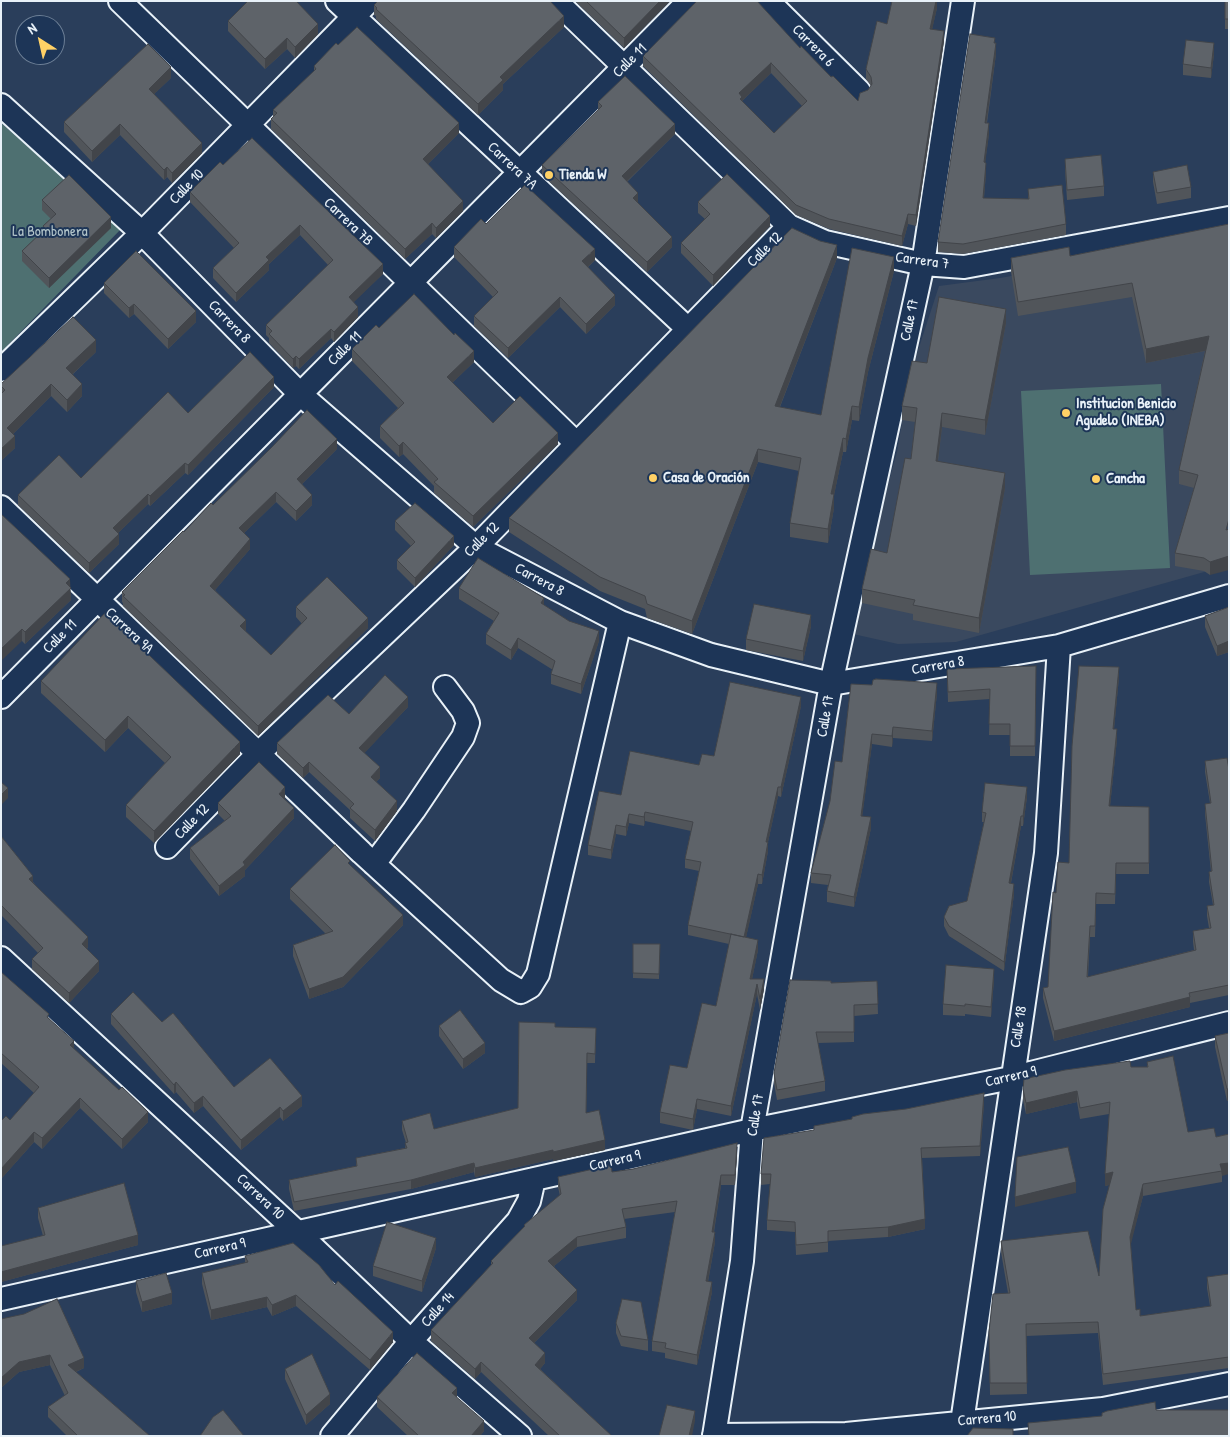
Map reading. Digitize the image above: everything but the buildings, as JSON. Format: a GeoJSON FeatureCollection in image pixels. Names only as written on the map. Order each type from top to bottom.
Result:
{"type":"FeatureCollection","features":[{"type":"Feature","properties":{"kind":"street","name":"Carrera 7B"},"geometry":{"type":"LineString","coordinates":[[120,1],[576,444]]}},
{"type":"Feature","properties":{"kind":"street","name":"Carrera 7A"},"geometry":{"type":"LineString","coordinates":[[337,1],[688,329]]}},
{"type":"Feature","properties":{"kind":"street","name":"Calle 10"},"geometry":{"type":"LineString","coordinates":[[1,370],[142,233],[369,1]]}},
{"type":"Feature","properties":{"kind":"street","name":"Carrera 7"},"geometry":{"type":"LineString","coordinates":[[556,1],[789,226],[825,242],[923,264],[964,267],[1229,218]]}},
{"type":"Feature","properties":{"kind":"street","name":"Calle 11"},"geometry":{"type":"LineString","coordinates":[[1,697],[689,1]]}},
{"type":"Feature","properties":{"kind":"street","name":"Carrera 6"},"geometry":{"type":"LineString","coordinates":[[768,1],[859,91]]}},
{"type":"Feature","properties":{"kind":"street","name":"Calle 17"},"geometry":{"type":"LineString","coordinates":[[714,1435],[742,1261],[752,1130],[831,684],[923,264],[963,1]]}},
{"type":"Feature","properties":{"kind":"street","name":"Carrera 8"},"geometry":{"type":"LineString","coordinates":[[1,105],[142,233],[300,394],[476,546],[620,622],[711,655],[831,684],[1059,646],[1229,596]]}},
{"type":"Feature","properties":{"kind":"street","name":"Calle 12"},"geometry":{"type":"LineString","coordinates":[[167,847],[258,754],[476,546],[789,226]]}},
{"type":"Feature","properties":{"kind":"street","name":"Carrera 9A"},"geometry":{"type":"LineString","coordinates":[[1,507],[374,864],[500,980],[521,992],[530,987],[538,974],[620,622]]}},
{"type":"Feature","properties":{"kind":"street","name":"Calle 18"},"geometry":{"type":"LineString","coordinates":[[961,1428],[1011,1078],[1046,853],[1059,646]]}},
{"type":"Feature","properties":{"kind":"street"},"geometry":{"type":"LineString","coordinates":[[374,864],[414,810],[463,737],[468,723],[463,711],[445,687]]}},
{"type":"Feature","properties":{"kind":"street","name":"Carrera 10"},"geometry":{"type":"LineString","coordinates":[[1,958],[296,1231],[411,1341],[520,1436]]}},
{"type":"Feature","properties":{"kind":"street","name":"Carrera 9"},"geometry":{"type":"LineString","coordinates":[[1,1299],[296,1231],[752,1130],[1011,1078],[1229,1023]]}},
{"type":"Feature","properties":{"kind":"street","name":"Calle 14"},"geometry":{"type":"LineString","coordinates":[[332,1436],[411,1341],[518,1221],[529,1201],[534,1179]]}},
{"type":"Feature","properties":{"kind":"street","name":"Carrera 10"},"geometry":{"type":"LineString","coordinates":[[714,1435],[846,1434],[961,1428],[1103,1409],[1229,1384]]}},
{"type":"Feature","properties":{"kind":"shaded area","name":"Institucion Benicio Agudelo (INEBA)"},"geometry":{"type":"Polygon","coordinates":[[[1229,238],[1229,565],[956,642],[898,644],[853,634],[866,563],[897,452],[910,375],[939,286],[1000,278],[1229,238]]]}},
{"type":"Feature","properties":{"kind":"green space","name":"La Bombonera"},"geometry":{"type":"Polygon","coordinates":[[[1,123],[121,229],[1,352],[1,123]]]}},
{"type":"Feature","properties":{"kind":"green space","name":"Cancha"},"geometry":{"type":"Polygon","coordinates":[[[1161,384],[1170,568],[1030,575],[1021,391],[1161,384]]]}},
{"type":"Feature","properties":{"kind":"place","name":"Tienda W"},"geometry":{"type":"Point","coordinates":[549,175]}},
{"type":"Feature","properties":{"kind":"place","name":"Institucion Benicio Agudelo (INEBA)"},"geometry":{"type":"Point","coordinates":[1066,413]}},
{"type":"Feature","properties":{"kind":"place","name":"Casa de Oración"},"geometry":{"type":"Point","coordinates":[653,478]}},
{"type":"Feature","properties":{"kind":"place","name":"Cancha"},"geometry":{"type":"Point","coordinates":[1096,479]}}]}
